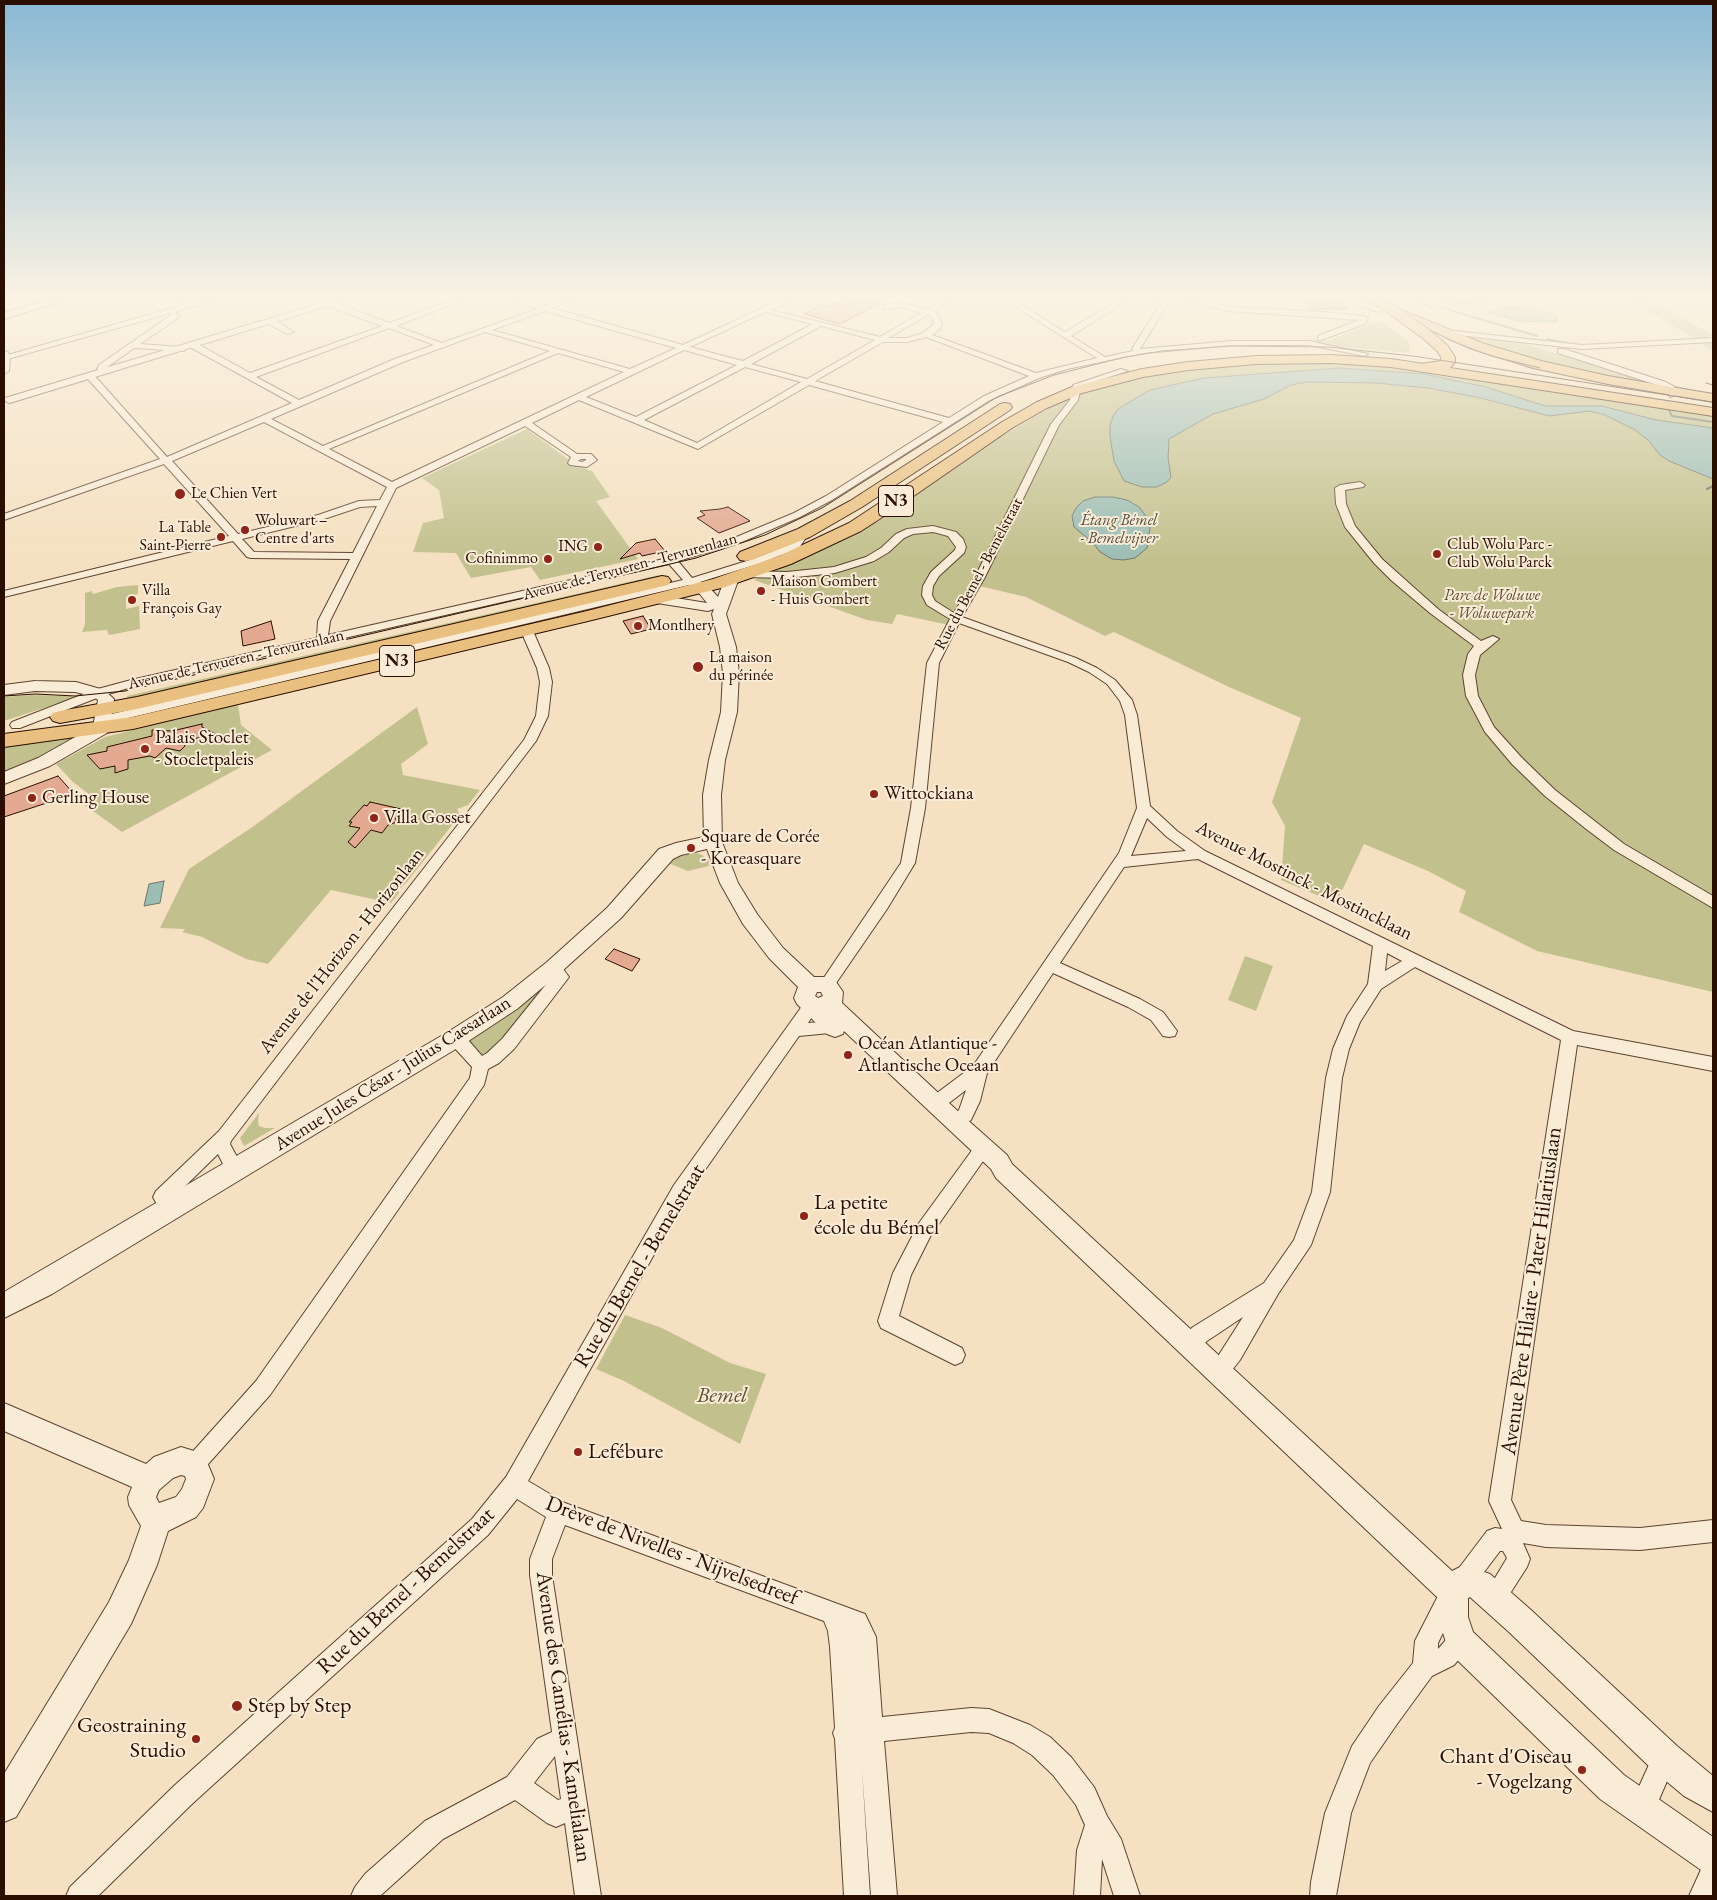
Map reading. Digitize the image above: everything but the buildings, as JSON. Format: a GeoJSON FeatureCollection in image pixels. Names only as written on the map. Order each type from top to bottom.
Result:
{"type":"FeatureCollection","features":[{"type":"Feature","properties":{"kind":"highway"},"geometry":{"type":"LineString","coordinates":[[1618,383],[1673,394],[1713,398]]}},
{"type":"Feature","properties":{"kind":"main road","name":"Avenue de Tervueren - Tervurenlaan"},"geometry":{"type":"LineString","coordinates":[[102,713],[133,723],[657,599],[702,596],[759,552],[804,532],[856,504],[989,417],[1026,396],[1064,383]]}},
{"type":"Feature","properties":{"kind":"main road","name":"Avenue de Tervueren - Tervurenlaan"},"geometry":{"type":"LineString","coordinates":[[8,731],[72,730],[102,713],[702,596],[738,576],[785,560],[856,527],[1007,425],[1036,408],[1095,383]]}},
{"type":"Feature","properties":{"kind":"main road","name":"Avenue de Tervueren - Tervurenlaan"},"geometry":{"type":"LineString","coordinates":[[1544,383],[1713,412]]}},
{"type":"Feature","properties":{"kind":"main road","name":"Avenue de Tervueren - Tervurenlaan"},"geometry":{"type":"LineString","coordinates":[[1559,383],[1713,406]]}},
{"type":"Feature","properties":{"kind":"street"},"geometry":{"type":"LineString","coordinates":[[6,402],[68,383]]}},
{"type":"Feature","properties":{"kind":"street"},"geometry":{"type":"LineString","coordinates":[[96,383],[251,555],[356,556]]}},
{"type":"Feature","properties":{"kind":"street"},"geometry":{"type":"LineString","coordinates":[[262,383],[298,403]]}},
{"type":"Feature","properties":{"kind":"street"},"geometry":{"type":"LineString","coordinates":[[4,516],[166,459],[345,383]]}},
{"type":"Feature","properties":{"kind":"street"},"geometry":{"type":"LineString","coordinates":[[322,450],[482,383]]}},
{"type":"Feature","properties":{"kind":"street"},"geometry":{"type":"LineString","coordinates":[[322,640],[324,621],[392,486],[608,383]]}},
{"type":"Feature","properties":{"kind":"street"},"geometry":{"type":"LineString","coordinates":[[636,421],[708,383]]}},
{"type":"Feature","properties":{"kind":"street"},"geometry":{"type":"LineString","coordinates":[[579,397],[698,446],[808,383]]}},
{"type":"Feature","properties":{"kind":"street"},"geometry":{"type":"LineString","coordinates":[[811,383],[949,421]]}},
{"type":"Feature","properties":{"kind":"street","name":"Avenue de Tervueren - Tervurenlaan"},"geometry":{"type":"LineString","coordinates":[[102,713],[135,682],[671,560],[738,540],[813,507],[987,398],[1021,383]]}},
{"type":"Feature","properties":{"kind":"street"},"geometry":{"type":"LineString","coordinates":[[1659,383],[1668,386],[1673,394]]}},
{"type":"Feature","properties":{"kind":"street","name":"Rue du Bemel - Bemelstraat"},"geometry":{"type":"LineString","coordinates":[[79,1896],[184,1794],[480,1527],[514,1485],[680,1192],[794,1030],[819,998],[908,863],[918,808],[933,663],[1008,522],[1055,424],[1074,401],[1077,390]]}},
{"type":"Feature","properties":{"kind":"street"},"geometry":{"type":"LineString","coordinates":[[264,418],[392,486]]}},
{"type":"Feature","properties":{"kind":"street"},"geometry":{"type":"LineString","coordinates":[[526,422],[576,457]]}},
{"type":"Feature","properties":{"kind":"street"},"geometry":{"type":"LineString","coordinates":[[1342,477],[1340,488],[1341,504],[1350,527],[1378,561],[1434,611],[1481,646]]}},
{"type":"Feature","properties":{"kind":"street"},"geometry":{"type":"LineString","coordinates":[[1340,488],[1360,485]]}},
{"type":"Feature","properties":{"kind":"street"},"geometry":{"type":"LineString","coordinates":[[4,594],[321,517],[353,505],[384,502]]}},
{"type":"Feature","properties":{"kind":"street"},"geometry":{"type":"LineString","coordinates":[[702,596],[738,576],[812,573],[842,568],[874,557],[900,536],[911,531],[927,529],[942,531],[955,536],[960,541],[961,547],[935,574],[928,586],[927,595],[935,606],[957,619],[1072,660],[1111,682],[1126,700],[1131,715],[1144,808],[1125,854],[980,1071],[941,1116]]}},
{"type":"Feature","properties":{"kind":"street"},"geometry":{"type":"LineString","coordinates":[[671,560],[702,596],[728,646],[732,688],[729,712],[717,760],[712,795],[713,842],[729,883],[750,919],[776,953],[819,998],[979,1154],[994,1167],[1004,1171]]}},
{"type":"Feature","properties":{"kind":"street","name":"Avenue de Tervueren - Tervurenlaan"},"geometry":{"type":"LineString","coordinates":[[8,731],[102,713],[614,600],[702,596]]}},
{"type":"Feature","properties":{"kind":"street","name":"Avenue de Tervueren - Tervurenlaan"},"geometry":{"type":"LineString","coordinates":[[588,616],[614,600]]}},
{"type":"Feature","properties":{"kind":"street","name":"Avenue de l'Horizon - Horizonlaan"},"geometry":{"type":"LineString","coordinates":[[169,1210],[162,1197],[225,1136],[530,741],[542,716],[546,682],[543,668],[527,631]]}},
{"type":"Feature","properties":{"kind":"street"},"geometry":{"type":"LineString","coordinates":[[1493,639],[1481,646],[1474,654],[1469,675],[1472,696],[1489,729],[1517,761],[1550,793],[1619,847],[1713,903]]}},
{"type":"Feature","properties":{"kind":"street"},"geometry":{"type":"LineString","coordinates":[[4,690],[55,686],[87,689],[102,713],[44,762],[4,778]]}},
{"type":"Feature","properties":{"kind":"street","name":"Avenue Mostinck - Mostincklaan"},"geometry":{"type":"LineString","coordinates":[[1144,808],[1172,834],[1200,854],[1570,1037],[1713,1064]]}},
{"type":"Feature","properties":{"kind":"street","name":"Avenue Jules César - Julius Caesarlaan"},"geometry":{"type":"LineString","coordinates":[[4,1306],[169,1210],[456,1038],[510,1003],[554,968],[614,913],[666,854],[676,849],[713,842]]}},
{"type":"Feature","properties":{"kind":"street"},"geometry":{"type":"LineString","coordinates":[[1120,862],[1200,854]]}},
{"type":"Feature","properties":{"kind":"street"},"geometry":{"type":"LineString","coordinates":[[1218,1372],[1233,1353],[1271,1288],[1302,1245],[1321,1192],[1334,1078],[1341,1049],[1353,1020],[1376,984],[1381,943]]}},
{"type":"Feature","properties":{"kind":"street"},"geometry":{"type":"LineString","coordinates":[[1376,984],[1415,960]]}},
{"type":"Feature","properties":{"kind":"street"},"geometry":{"type":"LineString","coordinates":[[1050,965],[1134,1003],[1157,1016],[1169,1031]]}},
{"type":"Feature","properties":{"kind":"street"},"geometry":{"type":"LineString","coordinates":[[480,1065],[493,1058],[508,1044],[561,977],[554,968]]}},
{"type":"Feature","properties":{"kind":"street"},"geometry":{"type":"LineString","coordinates":[[819,998],[834,1027],[999,1162],[1004,1171],[1218,1372],[1458,1586],[1479,1585],[1665,1758],[1696,1784],[1713,1795]]}},
{"type":"Feature","properties":{"kind":"street"},"geometry":{"type":"LineString","coordinates":[[794,1030],[834,1027]]}},
{"type":"Feature","properties":{"kind":"street","name":"Avenue Père Hilaire - Pater Hilariuslaan"},"geometry":{"type":"LineString","coordinates":[[1494,1598],[1519,1560],[1500,1501],[1570,1037]]}},
{"type":"Feature","properties":{"kind":"street"},"geometry":{"type":"LineString","coordinates":[[194,1465],[263,1388],[478,1080],[480,1065],[456,1038]]}},
{"type":"Feature","properties":{"kind":"street"},"geometry":{"type":"LineString","coordinates":[[941,1116],[965,1114],[972,1102],[980,1071]]}},
{"type":"Feature","properties":{"kind":"street"},"geometry":{"type":"LineString","coordinates":[[225,1136],[221,1144],[235,1170]]}},
{"type":"Feature","properties":{"kind":"street"},"geometry":{"type":"LineString","coordinates":[[955,1355],[888,1321],[902,1274],[925,1230],[979,1154]]}},
{"type":"Feature","properties":{"kind":"street"},"geometry":{"type":"LineString","coordinates":[[1188,1344],[1200,1334],[1271,1288]]}},
{"type":"Feature","properties":{"kind":"street"},"geometry":{"type":"LineString","coordinates":[[4,1417],[149,1480]]}},
{"type":"Feature","properties":{"kind":"street"},"geometry":{"type":"LineString","coordinates":[[180,1461],[194,1465],[200,1479],[193,1498],[177,1513],[167,1518],[151,1516],[143,1505],[142,1497],[149,1480],[164,1467],[172,1463],[180,1461]]}},
{"type":"Feature","properties":{"kind":"street","name":"Drève de Nivelles - Nijvelsedreef"},"geometry":{"type":"LineString","coordinates":[[514,1485],[559,1512],[857,1622],[862,1629],[864,1637],[873,1730],[884,1896]]}},
{"type":"Feature","properties":{"kind":"street","name":"Avenue des Camélias - Kamelialaan"},"geometry":{"type":"LineString","coordinates":[[559,1512],[541,1559],[541,1574],[588,1896]]}},
{"type":"Feature","properties":{"kind":"street"},"geometry":{"type":"LineString","coordinates":[[4,1804],[120,1613],[142,1565],[158,1518]]}},
{"type":"Feature","properties":{"kind":"street"},"geometry":{"type":"LineString","coordinates":[[1424,1668],[1427,1641],[1458,1586],[1495,1539],[1512,1536],[1546,1536],[1640,1539],[1713,1531]]}},
{"type":"Feature","properties":{"kind":"street"},"geometry":{"type":"LineString","coordinates":[[1458,1586],[1453,1617],[1460,1641],[1612,1787],[1713,1858]]}},
{"type":"Feature","properties":{"kind":"street"},"geometry":{"type":"LineString","coordinates":[[832,1612],[840,1630],[842,1647],[845,1733],[857,1896]]}},
{"type":"Feature","properties":{"kind":"street"},"geometry":{"type":"LineString","coordinates":[[1323,1896],[1324,1882],[1338,1813],[1361,1755],[1388,1715],[1424,1668],[1446,1657],[1460,1641]]}},
{"type":"Feature","properties":{"kind":"street"},"geometry":{"type":"LineString","coordinates":[[845,1733],[971,1720],[989,1721],[1008,1728],[1041,1746],[1062,1766],[1085,1796],[1098,1825],[1112,1848],[1127,1896]]}},
{"type":"Feature","properties":{"kind":"street"},"geometry":{"type":"LineString","coordinates":[[364,1896],[374,1883],[434,1830],[516,1786],[546,1748],[565,1739]]}},
{"type":"Feature","properties":{"kind":"street"},"geometry":{"type":"LineString","coordinates":[[1642,1809],[1665,1758]]}},
{"type":"Feature","properties":{"kind":"street"},"geometry":{"type":"LineString","coordinates":[[516,1786],[556,1814],[575,1807]]}},
{"type":"Feature","properties":{"kind":"street"},"geometry":{"type":"LineString","coordinates":[[1087,1896],[1090,1850],[1098,1825]]}},
{"type":"Feature","properties":{"kind":"street"},"geometry":{"type":"LineString","coordinates":[[1702,1896],[1713,1872]]}},
{"type":"Feature","properties":{"kind":"green space","name":"Parc de Woluwe - Woluwepark"},"geometry":{"type":"Polygon","coordinates":[[[1118,383],[1501,383],[1713,416],[1713,992],[1537,951],[1459,912],[1466,891],[1428,871],[1364,844],[1336,903],[1281,880],[1285,826],[1272,802],[1301,718],[1229,687],[1114,632],[1105,636],[1026,597],[971,584],[949,625],[897,614],[892,624],[867,620],[754,580],[822,550],[881,520],[997,439],[1056,404],[1096,388],[1118,383]]]}},
{"type":"Feature","properties":{"kind":"green space"},"geometry":{"type":"Polygon","coordinates":[[[527,429],[576,465],[592,471],[610,497],[596,501],[638,559],[540,580],[531,567],[471,578],[456,553],[413,552],[423,523],[444,518],[439,490],[422,478],[527,429]]]}},
{"type":"Feature","properties":{"kind":"green space"},"geometry":{"type":"Polygon","coordinates":[[[659,575],[660,577],[127,699],[127,696],[659,575]]]}},
{"type":"Feature","properties":{"kind":"green space"},"geometry":{"type":"Polygon","coordinates":[[[138,585],[138,594],[126,597],[126,609],[139,606],[140,629],[110,635],[107,630],[82,632],[85,624],[85,593],[92,591],[93,594],[117,587],[138,585]]]}},
{"type":"Feature","properties":{"kind":"green space"},"geometry":{"type":"Polygon","coordinates":[[[31,695],[71,696],[74,698],[4,721],[4,697],[31,695]]]}},
{"type":"Feature","properties":{"kind":"green space"},"geometry":{"type":"Polygon","coordinates":[[[238,704],[241,725],[272,750],[122,832],[79,801],[90,795],[73,782],[56,764],[105,737],[238,704]]]}},
{"type":"Feature","properties":{"kind":"green space"},"geometry":{"type":"Polygon","coordinates":[[[417,707],[428,744],[401,764],[403,775],[480,790],[468,805],[457,809],[460,815],[406,883],[398,890],[399,893],[391,903],[331,890],[268,964],[246,959],[202,937],[182,932],[185,929],[160,928],[189,869],[251,828],[417,707]]]}},
{"type":"Feature","properties":{"kind":"green space"},"geometry":{"type":"Polygon","coordinates":[[[74,737],[45,755],[4,772],[4,747],[74,737]]]}},
{"type":"Feature","properties":{"kind":"green space"},"geometry":{"type":"Polygon","coordinates":[[[694,852],[702,855],[713,865],[688,871],[666,862],[681,855],[694,852]]]}},
{"type":"Feature","properties":{"kind":"green space"},"geometry":{"type":"Polygon","coordinates":[[[1245,956],[1273,966],[1256,1011],[1228,1000],[1245,956]]]}},
{"type":"Feature","properties":{"kind":"green space"},"geometry":{"type":"Polygon","coordinates":[[[555,977],[495,1054],[482,1059],[465,1040],[555,977]]]}},
{"type":"Feature","properties":{"kind":"green space"},"geometry":{"type":"Polygon","coordinates":[[[259,1113],[259,1126],[275,1128],[244,1146],[240,1138],[259,1113]]]}},
{"type":"Feature","properties":{"kind":"green space","name":"Bemel"},"geometry":{"type":"Polygon","coordinates":[[[625,1315],[662,1328],[730,1363],[766,1374],[740,1444],[624,1381],[596,1369],[625,1315]]]}},
{"type":"Feature","properties":{"kind":"water"},"geometry":{"type":"Polygon","coordinates":[[[1183,383],[1303,383],[1291,385],[1264,399],[1213,414],[1169,439],[1168,458],[1171,477],[1167,482],[1157,487],[1142,487],[1124,481],[1114,461],[1110,426],[1113,416],[1118,409],[1150,390],[1183,383]]]}},
{"type":"Feature","properties":{"kind":"water"},"geometry":{"type":"Polygon","coordinates":[[[1353,383],[1465,383],[1486,387],[1545,406],[1602,406],[1656,420],[1713,428],[1713,479],[1669,461],[1660,455],[1648,440],[1635,430],[1605,415],[1590,411],[1549,416],[1481,398],[1428,388],[1353,383]]]}},
{"type":"Feature","properties":{"kind":"water","name":"Étang Bémel - Bemelvijver"},"geometry":{"type":"Polygon","coordinates":[[[1095,497],[1113,497],[1127,500],[1139,507],[1148,519],[1150,528],[1147,548],[1135,558],[1112,559],[1100,552],[1093,543],[1074,527],[1072,516],[1076,508],[1083,501],[1095,497]]]}},
{"type":"Feature","properties":{"kind":"water"},"geometry":{"type":"Polygon","coordinates":[[[164,881],[160,903],[144,906],[149,884],[164,881]]]}},
{"type":"Feature","properties":{"kind":"waterway"},"geometry":{"type":"LineString","coordinates":[[1669,410],[1672,416],[1713,422]]}},
{"type":"Feature","properties":{"kind":"waterway"},"geometry":{"type":"LineString","coordinates":[[1707,489],[1713,486]]}},
{"type":"Feature","properties":{"kind":"tram line"},"geometry":{"type":"LineString","coordinates":[[4,696],[35,694],[75,696],[125,691],[696,558],[765,535],[822,508],[997,397],[1034,383]]}},
{"type":"Feature","properties":{"kind":"tram line"},"geometry":{"type":"LineString","coordinates":[[1587,383],[1713,402]]}},
{"type":"Feature","properties":{"kind":"tram line"},"geometry":{"type":"LineString","coordinates":[[1706,383],[1713,385]]}},
{"type":"Feature","properties":{"kind":"place","name":"Le Chien Vert"},"geometry":{"type":"Point","coordinates":[180,494]}},
{"type":"Feature","properties":{"kind":"place","name":"Woluwart – Centre d'arts"},"geometry":{"type":"Point","coordinates":[245,530]}},
{"type":"Feature","properties":{"kind":"place","name":"La Table Saint-Pierre"},"geometry":{"type":"Point","coordinates":[221,537]}},
{"type":"Feature","properties":{"kind":"place","name":"ING"},"geometry":{"type":"Point","coordinates":[598,547]}},
{"type":"Feature","properties":{"kind":"place","name":"Club Wolu Parc - Club Wolu Parck"},"geometry":{"type":"Point","coordinates":[1437,554]}},
{"type":"Feature","properties":{"kind":"place","name":"Cofinimmo"},"geometry":{"type":"Point","coordinates":[548,559]}},
{"type":"Feature","properties":{"kind":"place","name":"Maison Gombert - Huis Gombert"},"geometry":{"type":"Point","coordinates":[761,591]}},
{"type":"Feature","properties":{"kind":"place","name":"Villa François Gay"},"geometry":{"type":"Point","coordinates":[132,600]}},
{"type":"Feature","properties":{"kind":"place","name":"Montlhery"},"geometry":{"type":"Point","coordinates":[638,626]}},
{"type":"Feature","properties":{"kind":"place","name":"La maison du périnée"},"geometry":{"type":"Point","coordinates":[698,667]}},
{"type":"Feature","properties":{"kind":"place","name":"Palais Stoclet - Stocletpaleis"},"geometry":{"type":"Point","coordinates":[145,749]}},
{"type":"Feature","properties":{"kind":"place","name":"Wittockiana"},"geometry":{"type":"Point","coordinates":[874,794]}},
{"type":"Feature","properties":{"kind":"place","name":"Gerling House"},"geometry":{"type":"Point","coordinates":[32,798]}},
{"type":"Feature","properties":{"kind":"place","name":"Villa Gosset"},"geometry":{"type":"Point","coordinates":[374,818]}},
{"type":"Feature","properties":{"kind":"place","name":"Square de Corée - Koreasquare"},"geometry":{"type":"Point","coordinates":[691,848]}},
{"type":"Feature","properties":{"kind":"place","name":"Océan Atlantique - Atlantische Oceaan"},"geometry":{"type":"Point","coordinates":[848,1055]}},
{"type":"Feature","properties":{"kind":"place","name":"La petite école du Bémel"},"geometry":{"type":"Point","coordinates":[804,1216]}},
{"type":"Feature","properties":{"kind":"place","name":"Lefébure"},"geometry":{"type":"Point","coordinates":[578,1452]}},
{"type":"Feature","properties":{"kind":"place","name":"Step by Step"},"geometry":{"type":"Point","coordinates":[237,1706]}},
{"type":"Feature","properties":{"kind":"place","name":"Geostraining Studio"},"geometry":{"type":"Point","coordinates":[196,1739]}},
{"type":"Feature","properties":{"kind":"place","name":"Chant d'Oiseau - Vogelzang"},"geometry":{"type":"Point","coordinates":[1582,1770]}}]}
